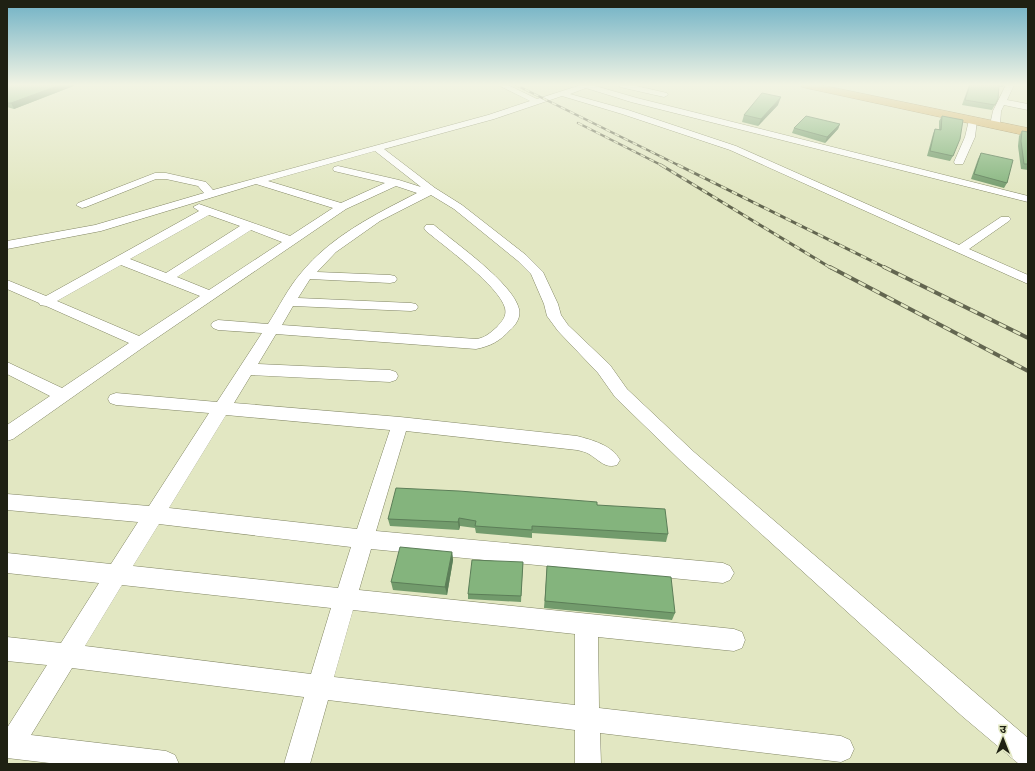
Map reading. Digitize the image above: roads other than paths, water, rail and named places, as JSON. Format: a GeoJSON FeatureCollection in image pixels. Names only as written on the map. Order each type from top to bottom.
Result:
{"type":"FeatureCollection","features":[{"type":"Feature","properties":{"kind":"highway"},"geometry":{"type":"LineString","coordinates":[[980,121],[1028,127]]}},
{"type":"Feature","properties":{"kind":"highway"},"geometry":{"type":"LineString","coordinates":[[986,121],[1028,132]]}},
{"type":"Feature","properties":{"kind":"street"},"geometry":{"type":"LineString","coordinates":[[7,252],[13,243],[97,228],[256,181],[476,121]]}},
{"type":"Feature","properties":{"kind":"street"},"geometry":{"type":"LineString","coordinates":[[652,121],[733,148],[1028,280]]}},
{"type":"Feature","properties":{"kind":"street"},"geometry":{"type":"LineString","coordinates":[[717,121],[1028,199]]}},
{"type":"Feature","properties":{"kind":"street"},"geometry":{"type":"LineString","coordinates":[[958,162],[970,137],[973,121]]}},
{"type":"Feature","properties":{"kind":"street"},"geometry":{"type":"LineString","coordinates":[[377,148],[429,192]]}},
{"type":"Feature","properties":{"kind":"street"},"geometry":{"type":"LineString","coordinates":[[360,174],[395,162]]}},
{"type":"Feature","properties":{"kind":"street"},"geometry":{"type":"LineString","coordinates":[[338,169],[395,182],[429,192],[458,207],[522,258],[537,272],[551,304],[554,316],[563,328],[598,364],[621,394],[688,457],[971,707],[1028,754]]}},
{"type":"Feature","properties":{"kind":"street"},"geometry":{"type":"LineString","coordinates":[[82,205],[155,176],[166,176],[202,184],[212,195]]}},
{"type":"Feature","properties":{"kind":"street"},"geometry":{"type":"LineString","coordinates":[[256,181],[342,207]]}},
{"type":"Feature","properties":{"kind":"street"},"geometry":{"type":"LineString","coordinates":[[7,434],[140,342],[342,207],[395,182]]}},
{"type":"Feature","properties":{"kind":"street"},"geometry":{"type":"LineString","coordinates":[[166,764],[9,745],[306,275],[323,256],[376,219],[429,192]]}},
{"type":"Feature","properties":{"kind":"street"},"geometry":{"type":"LineString","coordinates":[[188,202],[208,211],[291,241]]}},
{"type":"Feature","properties":{"kind":"street"},"geometry":{"type":"LineString","coordinates":[[45,302],[208,211]]}},
{"type":"Feature","properties":{"kind":"street"},"geometry":{"type":"LineString","coordinates":[[960,250],[1005,218]]}},
{"type":"Feature","properties":{"kind":"street"},"geometry":{"type":"LineString","coordinates":[[168,278],[249,226]]}},
{"type":"Feature","properties":{"kind":"street"},"geometry":{"type":"LineString","coordinates":[[218,325],[476,344],[494,339],[510,322],[513,314],[507,297],[486,276],[430,228]]}},
{"type":"Feature","properties":{"kind":"street"},"geometry":{"type":"LineString","coordinates":[[120,260],[210,295]]}},
{"type":"Feature","properties":{"kind":"street"},"geometry":{"type":"LineString","coordinates":[[306,275],[390,279]]}},
{"type":"Feature","properties":{"kind":"street"},"geometry":{"type":"LineString","coordinates":[[7,284],[45,302],[140,342]]}},
{"type":"Feature","properties":{"kind":"street"},"geometry":{"type":"LineString","coordinates":[[290,302],[410,307]]}},
{"type":"Feature","properties":{"kind":"street"},"geometry":{"type":"LineString","coordinates":[[7,368],[62,395]]}},
{"type":"Feature","properties":{"kind":"street"},"geometry":{"type":"LineString","coordinates":[[247,369],[390,376]]}},
{"type":"Feature","properties":{"kind":"street"},"geometry":{"type":"LineString","coordinates":[[116,400],[400,424],[577,444],[593,447],[611,460]]}},
{"type":"Feature","properties":{"kind":"street"},"geometry":{"type":"LineString","coordinates":[[297,764],[345,599],[400,424]]}},
{"type":"Feature","properties":{"kind":"street"},"geometry":{"type":"LineString","coordinates":[[7,502],[154,515],[364,539],[723,573]]}},
{"type":"Feature","properties":{"kind":"street"},"geometry":{"type":"LineString","coordinates":[[7,563],[734,640]]}},
{"type":"Feature","properties":{"kind":"street"},"geometry":{"type":"LineString","coordinates":[[586,624],[588,764]]}},
{"type":"Feature","properties":{"kind":"street"},"geometry":{"type":"LineString","coordinates":[[7,649],[841,749]]}},
{"type":"Feature","properties":{"kind":"railway"},"geometry":{"type":"LineString","coordinates":[[589,121],[680,166]]}},
{"type":"Feature","properties":{"kind":"railway"},"geometry":{"type":"LineString","coordinates":[[578,123],[663,166]]}},
{"type":"Feature","properties":{"kind":"railway"},"geometry":{"type":"LineString","coordinates":[[661,165],[831,268]]}},
{"type":"Feature","properties":{"kind":"railway"},"geometry":{"type":"LineString","coordinates":[[678,165],[886,268]]}},
{"type":"Feature","properties":{"kind":"railway"},"geometry":{"type":"LineString","coordinates":[[830,267],[1028,371]]}},
{"type":"Feature","properties":{"kind":"railway"},"geometry":{"type":"LineString","coordinates":[[884,267],[1028,338]]}}]}
